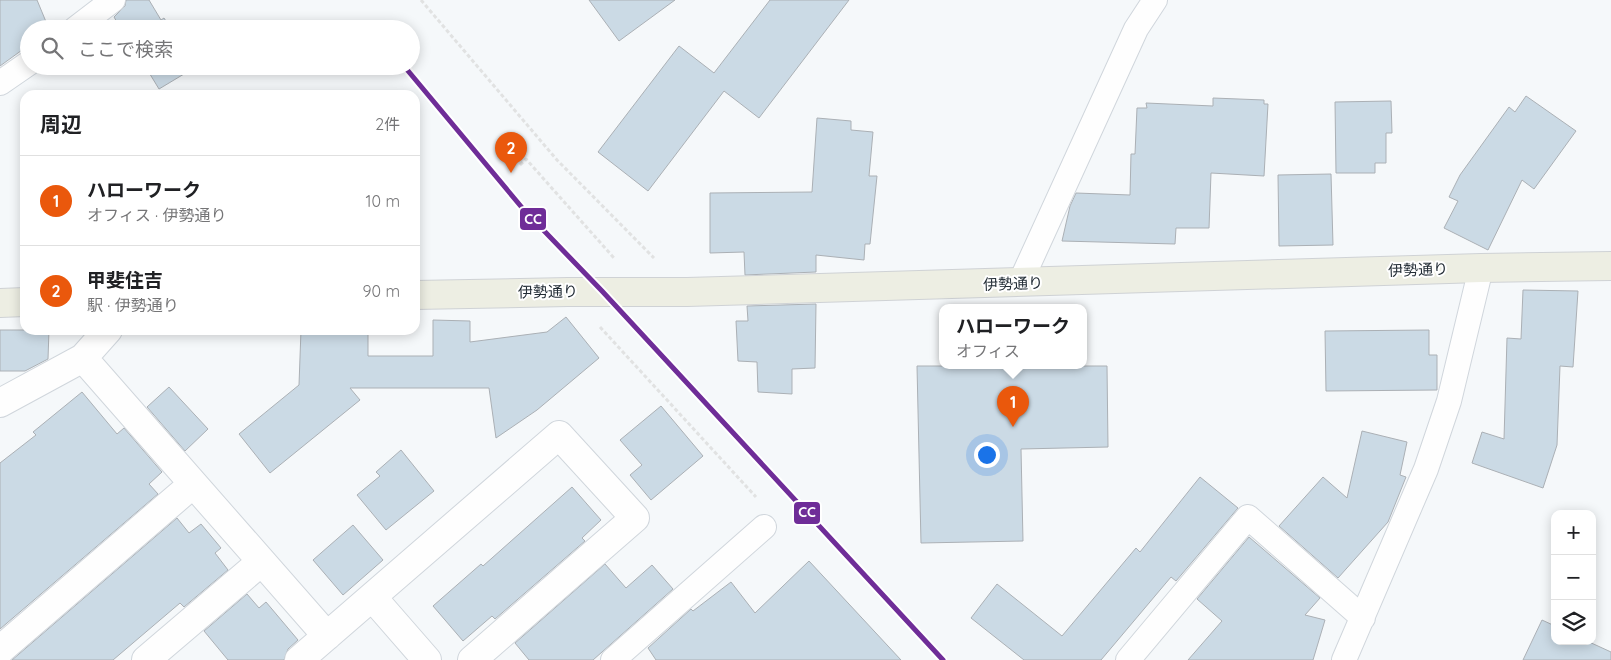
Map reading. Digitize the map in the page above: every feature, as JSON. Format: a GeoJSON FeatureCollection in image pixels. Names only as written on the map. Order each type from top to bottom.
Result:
{"type":"FeatureCollection","features":[{"type":"Feature","properties":{"kind":"main road","name":"伊勢通り"},"geometry":{"type":"LineString","coordinates":[[420,295],[687,292],[1020,284],[1481,268],[1611,266]]}},
{"type":"Feature","properties":{"kind":"main road"},"geometry":{"type":"LineString","coordinates":[[0,303],[20,302]]}},
{"type":"Feature","properties":{"kind":"street"},"geometry":{"type":"LineString","coordinates":[[0,403],[83,358],[104,335]]}},
{"type":"Feature","properties":{"kind":"street"},"geometry":{"type":"LineString","coordinates":[[83,358],[327,636]]}},
{"type":"Feature","properties":{"kind":"street"},"geometry":{"type":"LineString","coordinates":[[299,660],[373,598],[559,435],[635,518],[472,660]]}},
{"type":"Feature","properties":{"kind":"street"},"geometry":{"type":"LineString","coordinates":[[0,650],[193,484]]}},
{"type":"Feature","properties":{"kind":"street"},"geometry":{"type":"LineString","coordinates":[[146,660],[261,562]]}},
{"type":"Feature","properties":{"kind":"street"},"geometry":{"type":"LineString","coordinates":[[373,598],[427,660]]}},
{"type":"Feature","properties":{"kind":"lane"},"geometry":{"type":"LineString","coordinates":[[86,20],[112,0]]}},
{"type":"Feature","properties":{"kind":"lane"},"geometry":{"type":"LineString","coordinates":[[1020,284],[1136,29],[1155,0]]}},
{"type":"Feature","properties":{"kind":"lane"},"geometry":{"type":"LineString","coordinates":[[0,83],[20,69]]}},
{"type":"Feature","properties":{"kind":"lane"},"geometry":{"type":"LineString","coordinates":[[1344,660],[1426,470],[1449,401],[1481,268]]}},
{"type":"Feature","properties":{"kind":"lane"},"geometry":{"type":"LineString","coordinates":[[1128,660],[1248,517],[1362,618]]}},
{"type":"Feature","properties":{"kind":"lane"},"geometry":{"type":"LineString","coordinates":[[613,660],[764,528]]}},
{"type":"Feature","properties":{"kind":"path"},"geometry":{"type":"LineString","coordinates":[[421,0],[557,160],[687,292]]}},
{"type":"Feature","properties":{"kind":"path"},"geometry":{"type":"LineString","coordinates":[[520,165],[526,159],[644,292]]}},
{"type":"Feature","properties":{"kind":"path"},"geometry":{"type":"LineString","coordinates":[[568,292],[776,518],[764,528]]}},
{"type":"Feature","properties":{"kind":"building"},"geometry":{"type":"Polygon","coordinates":[[[0,0],[37,0],[45,20],[20,20],[20,52],[0,66],[0,0]]]}},
{"type":"Feature","properties":{"kind":"building"},"geometry":{"type":"Polygon","coordinates":[[[126,0],[149,0],[161,20],[116,20],[114,17],[125,6],[126,0]]]}},
{"type":"Feature","properties":{"kind":"building"},"geometry":{"type":"Polygon","coordinates":[[[589,0],[675,0],[619,41],[589,0]]]}},
{"type":"Feature","properties":{"kind":"building"},"geometry":{"type":"Polygon","coordinates":[[[770,0],[849,0],[759,118],[724,91],[648,191],[598,152],[679,46],[714,73],[770,0]]]}},
{"type":"Feature","properties":{"kind":"building"},"geometry":{"type":"Polygon","coordinates":[[[150,75],[182,75],[159,89],[150,75]]]}},
{"type":"Feature","properties":{"kind":"building"},"geometry":{"type":"Polygon","coordinates":[[[1526,96],[1576,131],[1534,189],[1522,180],[1488,250],[1444,228],[1458,201],[1449,197],[1460,175],[1509,107],[1515,112],[1526,96]]]}},
{"type":"Feature","properties":{"kind":"building"},"geometry":{"type":"Polygon","coordinates":[[[1213,98],[1264,100],[1264,104],[1268,104],[1264,176],[1211,173],[1209,228],[1176,228],[1175,244],[1062,241],[1070,206],[1076,193],[1130,195],[1131,154],[1135,154],[1137,108],[1147,108],[1146,103],[1213,106],[1213,98]]]}},
{"type":"Feature","properties":{"kind":"building"},"geometry":{"type":"Polygon","coordinates":[[[1391,101],[1392,133],[1386,133],[1386,163],[1375,163],[1375,173],[1336,173],[1335,102],[1391,101]]]}},
{"type":"Feature","properties":{"kind":"building"},"geometry":{"type":"Polygon","coordinates":[[[817,118],[851,121],[851,130],[873,132],[869,176],[877,176],[870,244],[865,244],[864,260],[816,255],[816,272],[745,275],[744,252],[710,253],[710,193],[812,192],[817,118]]]}},
{"type":"Feature","properties":{"kind":"building"},"geometry":{"type":"Polygon","coordinates":[[[1331,174],[1333,245],[1279,246],[1278,175],[1331,174]]]}},
{"type":"Feature","properties":{"kind":"building"},"geometry":{"type":"Polygon","coordinates":[[[1523,290],[1578,291],[1573,367],[1560,366],[1557,445],[1543,488],[1472,463],[1482,432],[1504,439],[1507,338],[1521,339],[1523,290]]]}},
{"type":"Feature","properties":{"kind":"building"},"geometry":{"type":"Polygon","coordinates":[[[816,304],[815,368],[792,369],[792,394],[758,392],[757,362],[738,361],[736,321],[748,321],[747,306],[816,304]]]}},
{"type":"Feature","properties":{"kind":"building"},"geometry":{"type":"Polygon","coordinates":[[[566,317],[599,358],[537,410],[496,438],[489,388],[350,388],[360,400],[270,473],[239,434],[299,385],[301,335],[368,335],[368,356],[433,356],[433,320],[470,321],[470,342],[547,332],[566,317]]]}},
{"type":"Feature","properties":{"kind":"building"},"geometry":{"type":"Polygon","coordinates":[[[0,330],[20,330],[20,335],[49,335],[48,359],[25,371],[0,371],[0,330]]]}},
{"type":"Feature","properties":{"kind":"building"},"geometry":{"type":"Polygon","coordinates":[[[1429,330],[1429,355],[1437,355],[1437,390],[1326,391],[1325,331],[1429,330]]]}},
{"type":"Feature","properties":{"kind":"building"},"geometry":{"type":"Polygon","coordinates":[[[917,366],[939,366],[939,369],[1087,369],[1087,366],[1107,366],[1108,447],[1021,449],[1023,541],[921,543],[917,366]]]}},
{"type":"Feature","properties":{"kind":"building"},"geometry":{"type":"Polygon","coordinates":[[[169,387],[208,429],[185,451],[147,407],[169,387]]]}},
{"type":"Feature","properties":{"kind":"building"},"geometry":{"type":"Polygon","coordinates":[[[82,392],[117,434],[124,428],[162,472],[149,484],[158,494],[0,629],[0,463],[36,435],[33,432],[82,392]]]}},
{"type":"Feature","properties":{"kind":"building"},"geometry":{"type":"Polygon","coordinates":[[[661,406],[703,456],[651,500],[630,475],[642,465],[620,440],[661,406]]]}},
{"type":"Feature","properties":{"kind":"building"},"geometry":{"type":"Polygon","coordinates":[[[1362,431],[1407,442],[1400,475],[1406,477],[1388,522],[1338,578],[1279,526],[1323,477],[1347,498],[1362,431]]]}},
{"type":"Feature","properties":{"kind":"building"},"geometry":{"type":"Polygon","coordinates":[[[401,450],[434,491],[386,530],[357,495],[380,476],[376,472],[401,450]]]}},
{"type":"Feature","properties":{"kind":"building"},"geometry":{"type":"Polygon","coordinates":[[[1200,477],[1238,508],[1176,581],[1171,577],[1101,660],[1024,660],[971,618],[997,584],[1062,636],[1136,548],[1140,552],[1200,477]]]}},
{"type":"Feature","properties":{"kind":"building"},"geometry":{"type":"Polygon","coordinates":[[[572,487],[601,520],[582,538],[585,541],[495,619],[492,616],[463,641],[433,606],[481,564],[483,566],[572,487]]]}},
{"type":"Feature","properties":{"kind":"building"},"geometry":{"type":"Polygon","coordinates":[[[177,518],[189,533],[201,524],[221,548],[215,553],[228,570],[184,607],[180,603],[113,660],[12,660],[177,518]]]}},
{"type":"Feature","properties":{"kind":"building"},"geometry":{"type":"Polygon","coordinates":[[[353,525],[383,560],[343,595],[313,560],[353,525]]]}},
{"type":"Feature","properties":{"kind":"building"},"geometry":{"type":"Polygon","coordinates":[[[1249,537],[1320,598],[1305,615],[1325,620],[1313,660],[1188,660],[1222,621],[1197,599],[1249,537]]]}},
{"type":"Feature","properties":{"kind":"building"},"geometry":{"type":"Polygon","coordinates":[[[809,561],[901,660],[656,660],[648,648],[691,609],[693,611],[731,582],[755,613],[809,561]]]}},
{"type":"Feature","properties":{"kind":"building"},"geometry":{"type":"Polygon","coordinates":[[[605,564],[626,588],[652,565],[673,589],[593,660],[529,660],[515,643],[605,564]]]}},
{"type":"Feature","properties":{"kind":"building"},"geometry":{"type":"Polygon","coordinates":[[[247,594],[259,608],[266,602],[298,640],[288,649],[284,660],[228,660],[204,631],[247,594]]]}},
{"type":"Feature","properties":{"kind":"building"},"geometry":{"type":"Polygon","coordinates":[[[1542,620],[1551,624],[1551,645],[1596,645],[1611,652],[1611,660],[1523,660],[1542,620]]]}},
{"type":"Feature","properties":{"kind":"transit line","name":"CC"},"geometry":{"type":"LineString","coordinates":[[412,75],[524,210],[602,291],[943,660]]}},
{"type":"Feature","properties":{"kind":"place","name":"甲斐住吉"},"geometry":{"type":"Point","coordinates":[511,173]}},
{"type":"Feature","properties":{"kind":"place","name":"ハローワーク"},"geometry":{"type":"Point","coordinates":[1013,427]}}]}
